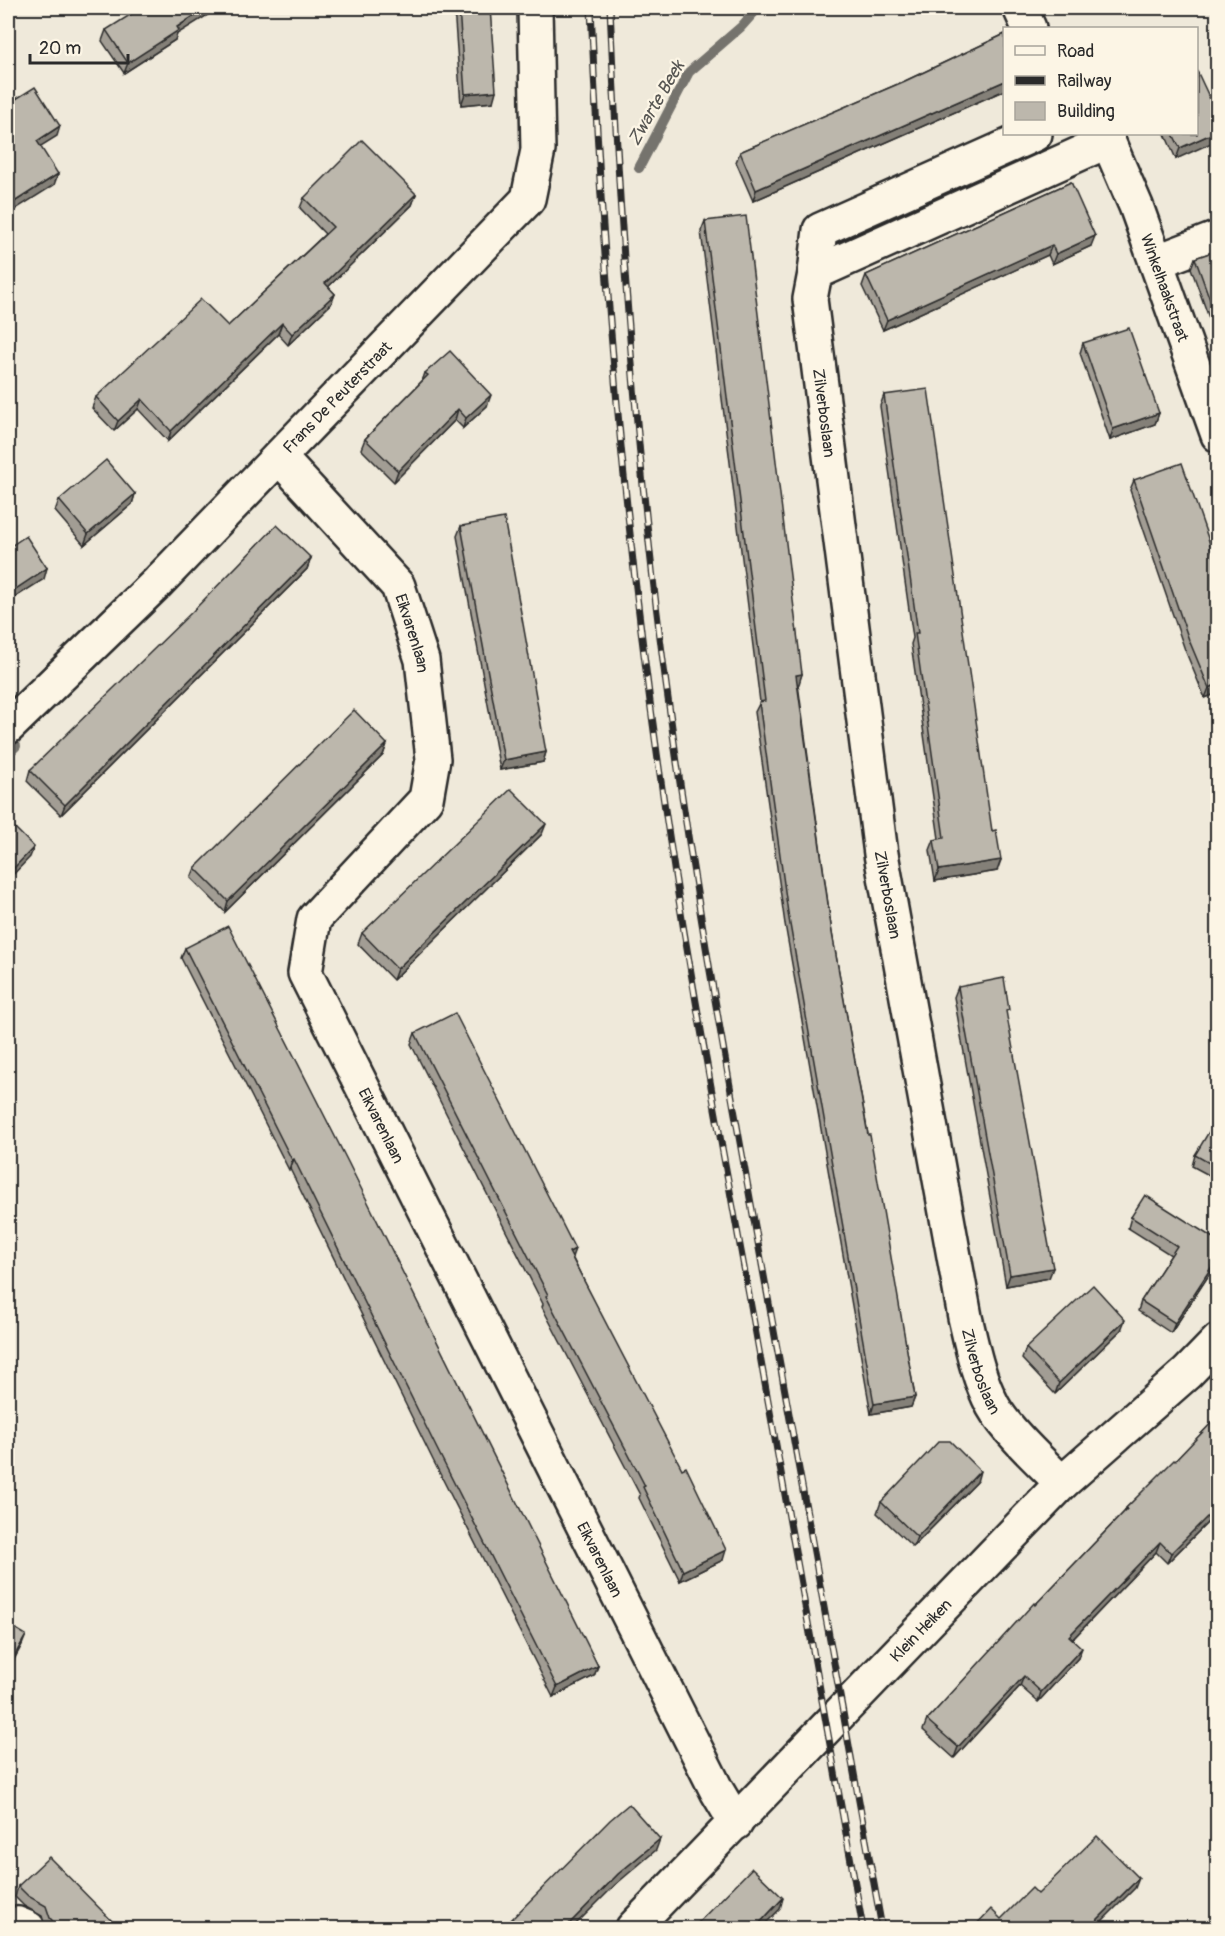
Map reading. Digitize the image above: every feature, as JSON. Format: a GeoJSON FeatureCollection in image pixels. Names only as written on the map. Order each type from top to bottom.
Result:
{"type":"FeatureCollection","features":[{"type":"Feature","properties":{"kind":"street","name":"Frans De Peuterstraat"},"geometry":{"type":"LineString","coordinates":[[8,727],[159,582],[528,199],[538,150],[535,8]]}},
{"type":"Feature","properties":{"kind":"street"},"geometry":{"type":"LineString","coordinates":[[1020,8],[1029,27]]}},
{"type":"Feature","properties":{"kind":"street","name":"Zilverboslaan"},"geometry":{"type":"LineString","coordinates":[[1033,135],[820,230],[810,299],[881,854],[965,1317],[979,1375],[994,1408],[1031,1452],[1062,1483]]}},
{"type":"Feature","properties":{"kind":"street"},"geometry":{"type":"LineString","coordinates":[[815,273],[1106,137]]}},
{"type":"Feature","properties":{"kind":"street","name":"Winkelhaakstraat"},"geometry":{"type":"LineString","coordinates":[[1106,137],[1136,206],[1218,435]]}},
{"type":"Feature","properties":{"kind":"street"},"geometry":{"type":"LineString","coordinates":[[1156,262],[1218,238]]}},
{"type":"Feature","properties":{"kind":"street","name":"Eikvarenlaan"},"geometry":{"type":"LineString","coordinates":[[279,457],[398,586],[422,660],[433,759],[426,799],[314,919],[305,973],[717,1791],[736,1823]]}},
{"type":"Feature","properties":{"kind":"street","name":"Klein Heiken"},"geometry":{"type":"LineString","coordinates":[[633,1929],[1062,1483],[1187,1373],[1218,1341]]}},
{"type":"Feature","properties":{"kind":"street"},"geometry":{"type":"LineString","coordinates":[[13,1929],[18,1924],[28,1929]]}},
{"type":"Feature","properties":{"kind":"building"},"geometry":{"type":"Polygon","coordinates":[[[141,8],[206,8],[177,27],[179,30],[128,63],[106,30],[141,8]]]}},
{"type":"Feature","properties":{"kind":"building"},"geometry":{"type":"Polygon","coordinates":[[[459,8],[490,8],[496,91],[465,94],[459,8]]]}},
{"type":"Feature","properties":{"kind":"building"},"geometry":{"type":"Polygon","coordinates":[[[1003,35],[1003,82],[756,190],[740,152],[905,81],[1003,35]]]}},
{"type":"Feature","properties":{"kind":"building"},"geometry":{"type":"Polygon","coordinates":[[[1198,73],[1218,116],[1218,131],[1180,148],[1174,135],[1198,135],[1198,73]]]}},
{"type":"Feature","properties":{"kind":"building"},"geometry":{"type":"Polygon","coordinates":[[[35,87],[60,126],[37,141],[58,174],[8,206],[8,104],[35,87]]]}},
{"type":"Feature","properties":{"kind":"building"},"geometry":{"type":"Polygon","coordinates":[[[362,140],[416,194],[325,283],[335,294],[292,334],[282,323],[171,431],[142,399],[118,421],[96,397],[201,299],[228,326],[333,227],[304,198],[362,140]]]}},
{"type":"Feature","properties":{"kind":"building"},"geometry":{"type":"Polygon","coordinates":[[[1071,182],[1095,236],[1056,254],[1052,245],[887,320],[866,275],[1071,182]]]}},
{"type":"Feature","properties":{"kind":"building"},"geometry":{"type":"Polygon","coordinates":[[[746,216],[802,674],[796,675],[832,933],[868,1135],[870,1135],[915,1397],[874,1404],[788,913],[759,702],[765,701],[705,221],[746,216]]]}},
{"type":"Feature","properties":{"kind":"building"},"geometry":{"type":"Polygon","coordinates":[[[1218,250],[1218,322],[1195,258],[1218,250]]]}},
{"type":"Feature","properties":{"kind":"building"},"geometry":{"type":"Polygon","coordinates":[[[1129,328],[1159,413],[1113,429],[1083,343],[1129,328]]]}},
{"type":"Feature","properties":{"kind":"building"},"geometry":{"type":"Polygon","coordinates":[[[450,351],[491,395],[466,418],[458,409],[398,471],[365,439],[428,375],[425,373],[450,351]]]}},
{"type":"Feature","properties":{"kind":"building"},"geometry":{"type":"Polygon","coordinates":[[[928,389],[992,831],[996,830],[1001,860],[939,870],[934,840],[944,838],[884,395],[928,389]]]}},
{"type":"Feature","properties":{"kind":"building"},"geometry":{"type":"Polygon","coordinates":[[[106,460],[135,494],[88,534],[59,500],[106,460]]]}},
{"type":"Feature","properties":{"kind":"building"},"geometry":{"type":"Polygon","coordinates":[[[1182,463],[1218,567],[1218,684],[1209,688],[1189,640],[1134,480],[1182,463]]]}},
{"type":"Feature","properties":{"kind":"building"},"geometry":{"type":"Polygon","coordinates":[[[504,518],[546,752],[504,760],[461,526],[504,518]]]}},
{"type":"Feature","properties":{"kind":"building"},"geometry":{"type":"Polygon","coordinates":[[[277,525],[311,558],[65,805],[30,770],[192,612],[277,525]]]}},
{"type":"Feature","properties":{"kind":"building"},"geometry":{"type":"Polygon","coordinates":[[[26,536],[47,568],[8,594],[8,548],[26,536]]]}},
{"type":"Feature","properties":{"kind":"building"},"geometry":{"type":"Polygon","coordinates":[[[354,710],[387,744],[228,901],[195,868],[354,710]]]}},
{"type":"Feature","properties":{"kind":"building"},"geometry":{"type":"Polygon","coordinates":[[[511,789],[546,824],[397,969],[362,933],[511,789]]]}},
{"type":"Feature","properties":{"kind":"building"},"geometry":{"type":"Polygon","coordinates":[[[8,821],[34,847],[8,874],[8,821]]]}},
{"type":"Feature","properties":{"kind":"building"},"geometry":{"type":"Polygon","coordinates":[[[228,926],[598,1666],[557,1687],[294,1159],[292,1160],[185,948],[228,926]]]}},
{"type":"Feature","properties":{"kind":"building"},"geometry":{"type":"Polygon","coordinates":[[[1004,978],[1009,1010],[1006,1011],[1053,1268],[1010,1275],[958,987],[1004,978]]]}},
{"type":"Feature","properties":{"kind":"building"},"geometry":{"type":"Polygon","coordinates":[[[455,1013],[575,1249],[569,1252],[682,1469],[686,1467],[726,1550],[683,1571],[643,1487],[645,1486],[546,1296],[548,1295],[415,1033],[455,1013]]]}},
{"type":"Feature","properties":{"kind":"building"},"geometry":{"type":"Polygon","coordinates":[[[1213,1125],[1218,1128],[1218,1168],[1195,1155],[1213,1125]]]}},
{"type":"Feature","properties":{"kind":"building"},"geometry":{"type":"Polygon","coordinates":[[[1145,1195],[1218,1241],[1218,1257],[1175,1323],[1141,1301],[1177,1246],[1131,1217],[1145,1195]]]}},
{"type":"Feature","properties":{"kind":"building"},"geometry":{"type":"Polygon","coordinates":[[[1093,1285],[1125,1320],[1059,1383],[1026,1348],[1093,1285]]]}},
{"type":"Feature","properties":{"kind":"building"},"geometry":{"type":"Polygon","coordinates":[[[1218,1416],[1218,1501],[1216,1502],[1218,1506],[1171,1553],[1160,1542],[1069,1636],[1082,1648],[1041,1692],[1024,1676],[958,1747],[927,1720],[1034,1603],[1035,1605],[1126,1508],[1218,1416]]]}},
{"type":"Feature","properties":{"kind":"building"},"geometry":{"type":"Polygon","coordinates":[[[939,1441],[950,1441],[980,1471],[917,1537],[881,1502],[939,1441]]]}},
{"type":"Feature","properties":{"kind":"building"},"geometry":{"type":"Polygon","coordinates":[[[8,1544],[14,1552],[8,1558],[8,1544]]]}},
{"type":"Feature","properties":{"kind":"building"},"geometry":{"type":"Polygon","coordinates":[[[8,1624],[26,1635],[8,1667],[8,1624]]]}},
{"type":"Feature","properties":{"kind":"building"},"geometry":{"type":"Polygon","coordinates":[[[629,1804],[660,1839],[618,1874],[564,1929],[502,1929],[610,1820],[629,1804]]]}},
{"type":"Feature","properties":{"kind":"building"},"geometry":{"type":"Polygon","coordinates":[[[1097,1836],[1139,1878],[1088,1929],[972,1929],[991,1909],[1001,1919],[1032,1888],[1038,1894],[1097,1836]]]}},
{"type":"Feature","properties":{"kind":"building"},"geometry":{"type":"Polygon","coordinates":[[[49,1857],[115,1924],[110,1929],[60,1929],[50,1918],[46,1906],[28,1896],[18,1886],[49,1857]]]}},
{"type":"Feature","properties":{"kind":"building"},"geometry":{"type":"Polygon","coordinates":[[[752,1868],[783,1898],[754,1929],[692,1929],[752,1868]]]}},
{"type":"Feature","properties":{"kind":"building"},"geometry":{"type":"Polygon","coordinates":[[[1218,1921],[1218,1929],[1208,1929],[1218,1921]]]}},
{"type":"Feature","properties":{"kind":"building"},"geometry":{"type":"Polygon","coordinates":[[[673,1922],[680,1929],[667,1929],[673,1922]]]}},
{"type":"Feature","properties":{"kind":"waterway","name":"Zwarte Beek"},"geometry":{"type":"LineString","coordinates":[[639,168],[689,72],[741,27],[758,8]]}},
{"type":"Feature","properties":{"kind":"waterway","name":"Zwarte Beek"},"geometry":{"type":"LineString","coordinates":[[8,754],[16,746]]}},
{"type":"Feature","properties":{"kind":"railway"},"geometry":{"type":"LineString","coordinates":[[591,8],[603,222],[620,436],[657,756],[700,1025],[863,1928]]}},
{"type":"Feature","properties":{"kind":"railway"},"geometry":{"type":"LineString","coordinates":[[610,8],[621,212],[636,416],[660,638],[684,810],[726,1067],[882,1928]]}}]}
